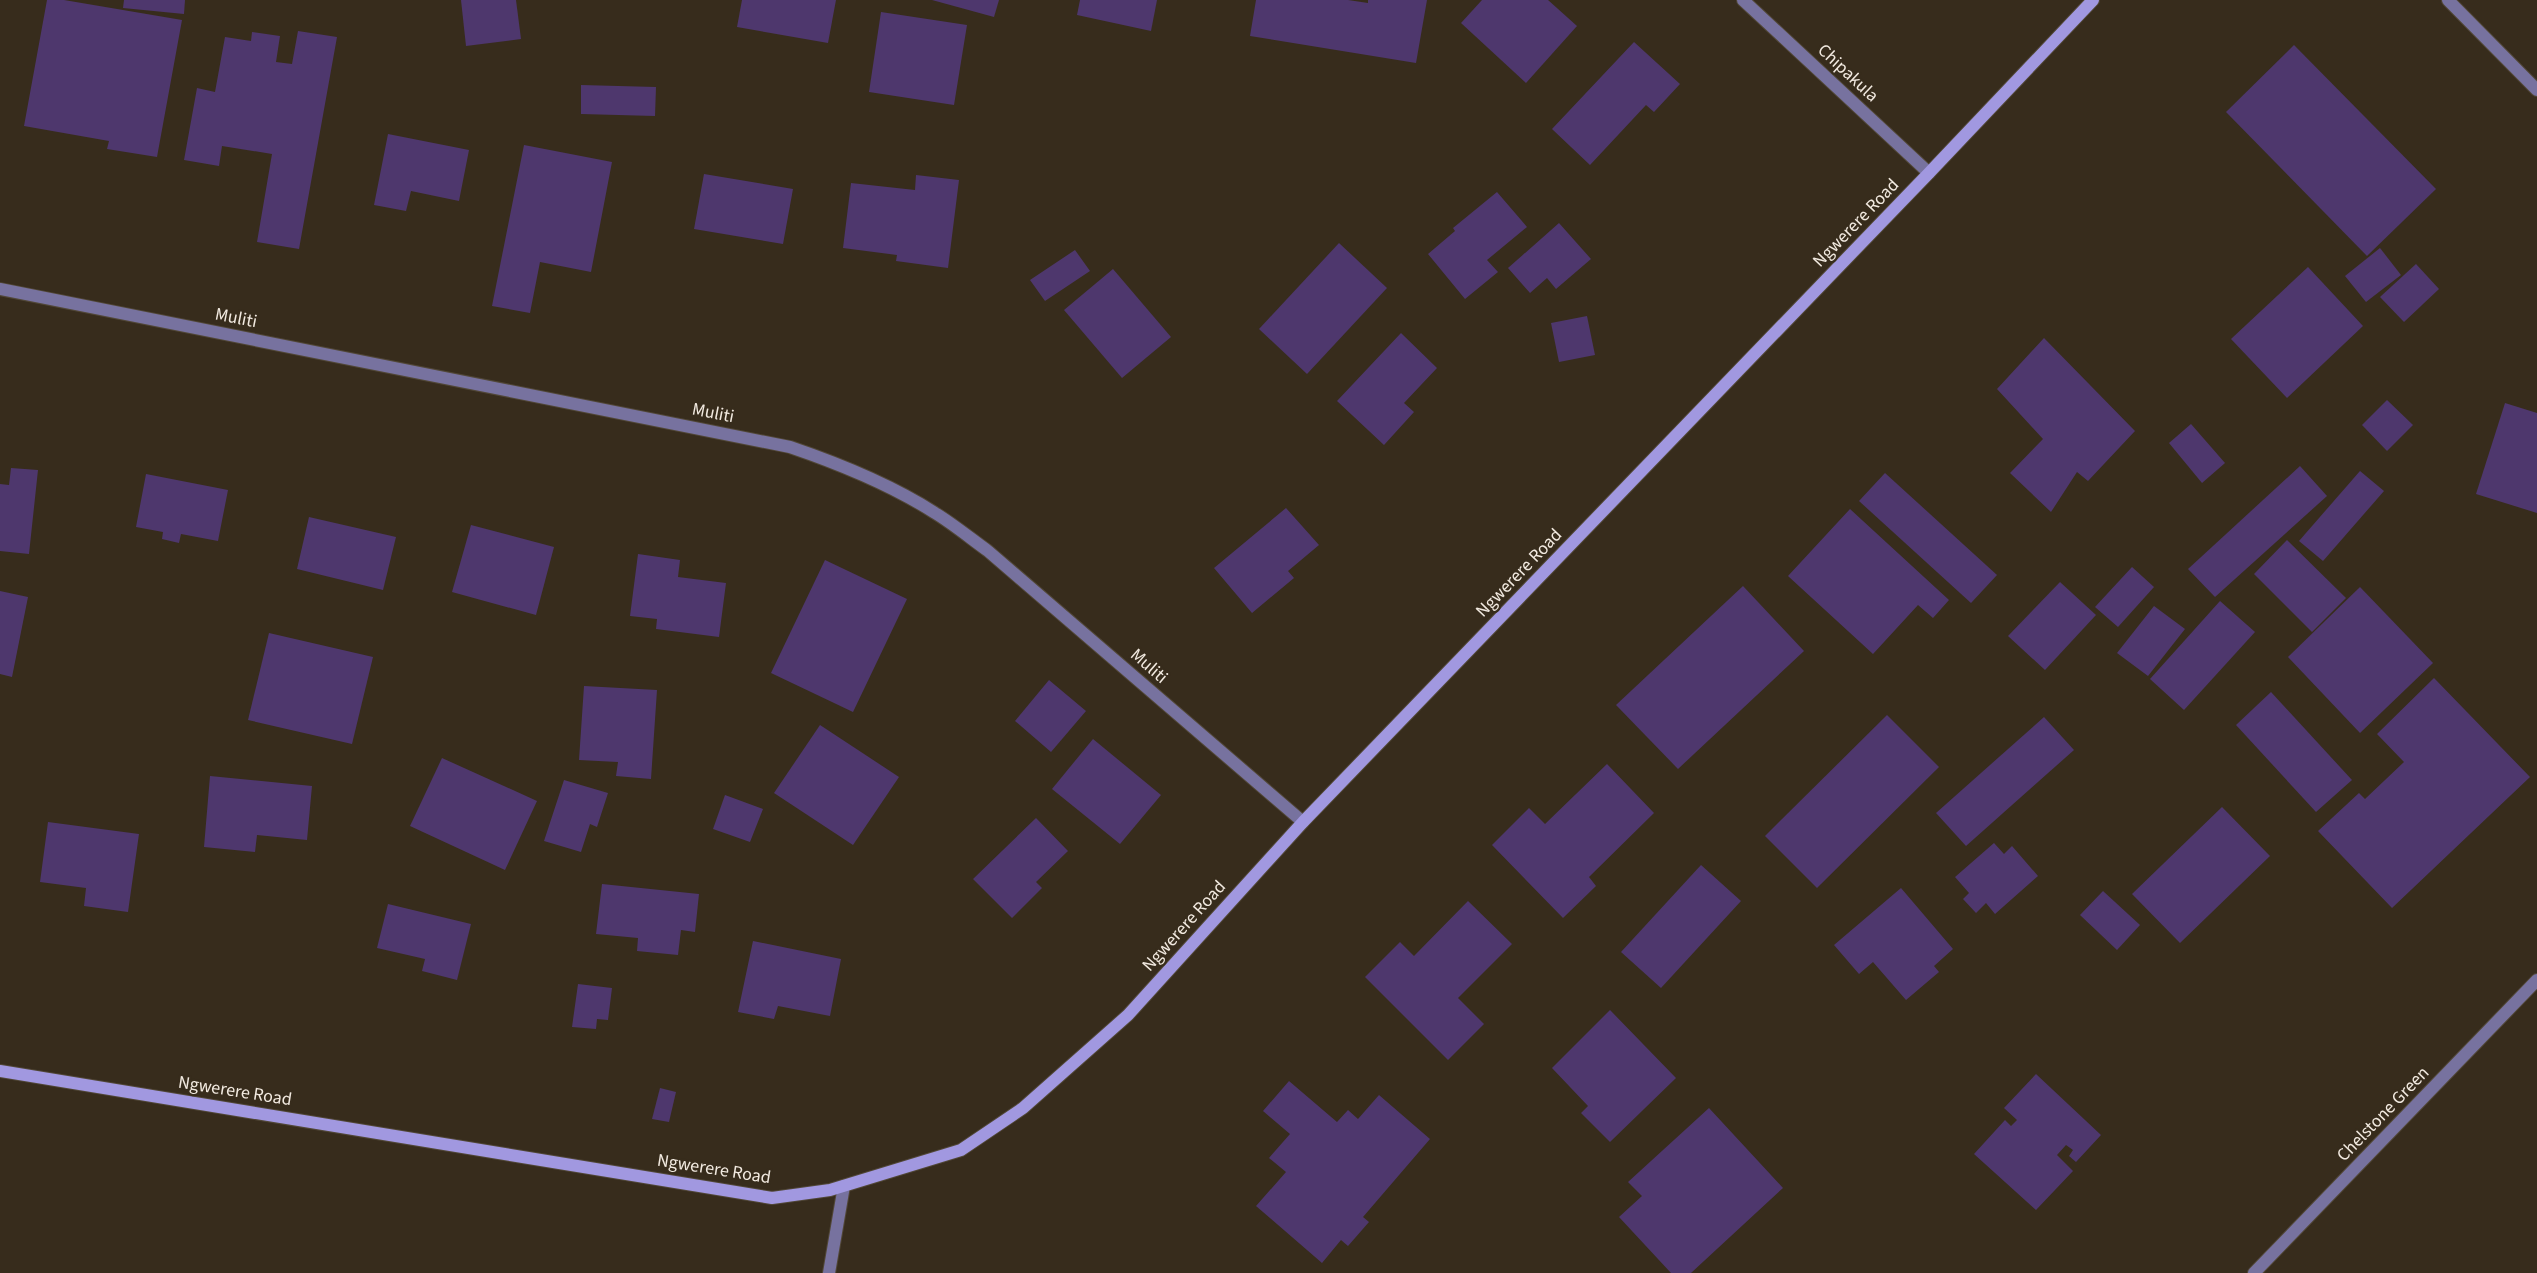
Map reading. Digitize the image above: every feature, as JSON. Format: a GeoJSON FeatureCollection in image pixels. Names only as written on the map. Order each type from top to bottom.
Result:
{"type":"FeatureCollection","features":[{"type":"Feature","properties":{"kind":"street","name":"Chipakula"},"geometry":{"type":"LineString","coordinates":[[1743,0],[1929,173]]}},
{"type":"Feature","properties":{"kind":"street","name":"Ngwerere Road"},"geometry":{"type":"LineString","coordinates":[[0,1071],[772,1197],[844,1186],[961,1150],[1023,1108],[1128,1016],[1303,822],[2093,0]]}},
{"type":"Feature","properties":{"kind":"street"},"geometry":{"type":"LineString","coordinates":[[2448,0],[2537,90]]}},
{"type":"Feature","properties":{"kind":"street","name":"Muliti"},"geometry":{"type":"LineString","coordinates":[[0,289],[790,447],[838,463],[934,512],[988,551],[1303,822]]}},
{"type":"Feature","properties":{"kind":"street","name":"Chelstone Green"},"geometry":{"type":"LineString","coordinates":[[2254,1273],[2537,980]]}},
{"type":"Feature","properties":{"kind":"street"},"geometry":{"type":"LineString","coordinates":[[829,1273],[844,1186]]}},
{"type":"Feature","properties":{"kind":"building"},"geometry":{"type":"Polygon","coordinates":[[[47,0],[64,0],[182,20],[157,157],[107,149],[109,141],[24,126],[47,0]]]}},
{"type":"Feature","properties":{"kind":"building"},"geometry":{"type":"Polygon","coordinates":[[[124,0],[185,0],[184,14],[123,8],[124,0]]]}},
{"type":"Feature","properties":{"kind":"building"},"geometry":{"type":"Polygon","coordinates":[[[461,0],[516,0],[521,39],[466,46],[461,0]]]}},
{"type":"Feature","properties":{"kind":"building"},"geometry":{"type":"Polygon","coordinates":[[[742,0],[836,0],[828,43],[737,27],[742,0]]]}},
{"type":"Feature","properties":{"kind":"building"},"geometry":{"type":"Polygon","coordinates":[[[932,0],[999,0],[994,17],[932,0]]]}},
{"type":"Feature","properties":{"kind":"building"},"geometry":{"type":"Polygon","coordinates":[[[1080,0],[1157,0],[1151,31],[1077,15],[1080,0]]]}},
{"type":"Feature","properties":{"kind":"building"},"geometry":{"type":"Polygon","coordinates":[[[1256,0],[1348,0],[1368,3],[1368,0],[1427,0],[1416,63],[1250,36],[1256,0]]]}},
{"type":"Feature","properties":{"kind":"building"},"geometry":{"type":"Polygon","coordinates":[[[1482,0],[1548,0],[1577,26],[1526,83],[1461,23],[1482,0]]]}},
{"type":"Feature","properties":{"kind":"building"},"geometry":{"type":"Polygon","coordinates":[[[881,12],[967,25],[954,105],[869,92],[881,12]]]}},
{"type":"Feature","properties":{"kind":"building"},"geometry":{"type":"Polygon","coordinates":[[[298,31],[337,37],[299,249],[257,242],[272,154],[222,146],[219,166],[184,160],[197,88],[215,92],[225,37],[251,41],[252,32],[280,36],[276,62],[292,64],[298,31]]]}},
{"type":"Feature","properties":{"kind":"building"},"geometry":{"type":"Polygon","coordinates":[[[1634,42],[1680,84],[1654,112],[1646,105],[1590,165],[1552,129],[1634,42]]]}},
{"type":"Feature","properties":{"kind":"building"},"geometry":{"type":"Polygon","coordinates":[[[2294,45],[2436,189],[2367,256],[2226,112],[2294,45]]]}},
{"type":"Feature","properties":{"kind":"building"},"geometry":{"type":"Polygon","coordinates":[[[581,85],[656,87],[655,116],[581,114],[581,85]]]}},
{"type":"Feature","properties":{"kind":"building"},"geometry":{"type":"Polygon","coordinates":[[[388,134],[469,150],[459,201],[411,191],[406,211],[374,205],[388,134]]]}},
{"type":"Feature","properties":{"kind":"building"},"geometry":{"type":"Polygon","coordinates":[[[524,145],[612,162],[591,272],[540,262],[530,313],[492,306],[524,145]]]}},
{"type":"Feature","properties":{"kind":"building"},"geometry":{"type":"Polygon","coordinates":[[[704,174],[793,189],[783,244],[694,229],[704,174]]]}},
{"type":"Feature","properties":{"kind":"building"},"geometry":{"type":"Polygon","coordinates":[[[916,175],[959,180],[948,268],[896,261],[897,255],[843,248],[851,183],[915,190],[916,175]]]}},
{"type":"Feature","properties":{"kind":"building"},"geometry":{"type":"Polygon","coordinates":[[[1497,192],[1527,227],[1487,260],[1498,272],[1465,299],[1428,254],[1455,231],[1453,228],[1497,192]]]}},
{"type":"Feature","properties":{"kind":"building"},"geometry":{"type":"Polygon","coordinates":[[[1559,223],[1591,259],[1556,289],[1547,278],[1530,293],[1508,268],[1559,223]]]}},
{"type":"Feature","properties":{"kind":"building"},"geometry":{"type":"Polygon","coordinates":[[[1339,243],[1387,288],[1307,374],[1259,329],[1339,243]]]}},
{"type":"Feature","properties":{"kind":"building"},"geometry":{"type":"Polygon","coordinates":[[[2380,248],[2401,275],[2366,302],[2345,276],[2380,248]]]}},
{"type":"Feature","properties":{"kind":"building"},"geometry":{"type":"Polygon","coordinates":[[[1075,250],[1090,271],[1045,301],[1030,280],[1075,250]]]}},
{"type":"Feature","properties":{"kind":"building"},"geometry":{"type":"Polygon","coordinates":[[[2416,264],[2439,289],[2404,322],[2380,297],[2416,264]]]}},
{"type":"Feature","properties":{"kind":"building"},"geometry":{"type":"Polygon","coordinates":[[[2308,267],[2363,326],[2287,398],[2231,339],[2308,267]]]}},
{"type":"Feature","properties":{"kind":"building"},"geometry":{"type":"Polygon","coordinates":[[[1113,269],[1171,337],[1122,378],[1064,310],[1113,269]]]}},
{"type":"Feature","properties":{"kind":"building"},"geometry":{"type":"Polygon","coordinates":[[[1587,316],[1595,355],[1559,362],[1551,323],[1587,316]]]}},
{"type":"Feature","properties":{"kind":"building"},"geometry":{"type":"Polygon","coordinates":[[[1401,333],[1437,368],[1404,403],[1414,412],[1384,445],[1337,401],[1401,333]]]}},
{"type":"Feature","properties":{"kind":"building"},"geometry":{"type":"Polygon","coordinates":[[[2044,338],[2135,431],[2088,481],[2077,472],[2051,512],[2010,473],[2043,439],[1997,389],[2044,338]]]}},
{"type":"Feature","properties":{"kind":"building"},"geometry":{"type":"Polygon","coordinates":[[[2387,400],[2413,425],[2387,451],[2362,425],[2387,400]]]}},
{"type":"Feature","properties":{"kind":"building"},"geometry":{"type":"Polygon","coordinates":[[[2505,403],[2537,413],[2537,513],[2476,494],[2505,403]]]}},
{"type":"Feature","properties":{"kind":"building"},"geometry":{"type":"Polygon","coordinates":[[[2191,424],[2225,463],[2202,483],[2169,443],[2191,424]]]}},
{"type":"Feature","properties":{"kind":"building"},"geometry":{"type":"Polygon","coordinates":[[[2300,466],[2327,496],[2215,597],[2188,569],[2300,466]]]}},
{"type":"Feature","properties":{"kind":"building"},"geometry":{"type":"Polygon","coordinates":[[[11,468],[38,470],[29,554],[0,551],[0,484],[9,485],[11,468]]]}},
{"type":"Feature","properties":{"kind":"building"},"geometry":{"type":"Polygon","coordinates":[[[2360,471],[2384,491],[2323,561],[2299,541],[2360,471]]]}},
{"type":"Feature","properties":{"kind":"building"},"geometry":{"type":"Polygon","coordinates":[[[1885,473],[1997,575],[1971,603],[1859,501],[1885,473]]]}},
{"type":"Feature","properties":{"kind":"building"},"geometry":{"type":"Polygon","coordinates":[[[146,474],[228,490],[218,541],[181,534],[179,543],[162,539],[163,532],[136,527],[146,474]]]}},
{"type":"Feature","properties":{"kind":"building"},"geometry":{"type":"Polygon","coordinates":[[[1286,508],[1319,545],[1288,571],[1294,578],[1252,613],[1214,568],[1286,508]]]}},
{"type":"Feature","properties":{"kind":"building"},"geometry":{"type":"Polygon","coordinates":[[[1850,509],[1949,600],[1933,618],[1918,605],[1873,654],[1788,576],[1850,509]]]}},
{"type":"Feature","properties":{"kind":"building"},"geometry":{"type":"Polygon","coordinates":[[[309,517],[396,537],[383,590],[297,569],[309,517]]]}},
{"type":"Feature","properties":{"kind":"building"},"geometry":{"type":"Polygon","coordinates":[[[471,525],[554,547],[536,615],[452,592],[471,525]]]}},
{"type":"Feature","properties":{"kind":"building"},"geometry":{"type":"Polygon","coordinates":[[[2287,540],[2346,598],[2312,632],[2254,574],[2287,540]]]}},
{"type":"Feature","properties":{"kind":"building"},"geometry":{"type":"Polygon","coordinates":[[[638,554],[680,560],[678,577],[726,583],[719,637],[656,629],[657,619],[630,616],[638,554]]]}},
{"type":"Feature","properties":{"kind":"building"},"geometry":{"type":"Polygon","coordinates":[[[825,560],[907,599],[853,712],[771,673],[825,560]]]}},
{"type":"Feature","properties":{"kind":"building"},"geometry":{"type":"Polygon","coordinates":[[[2132,567],[2154,587],[2118,627],[2095,607],[2132,567]]]}},
{"type":"Feature","properties":{"kind":"building"},"geometry":{"type":"Polygon","coordinates":[[[2060,582],[2096,615],[2045,670],[2008,636],[2060,582]]]}},
{"type":"Feature","properties":{"kind":"building"},"geometry":{"type":"Polygon","coordinates":[[[1743,586],[1804,651],[1678,769],[1616,705],[1743,586]]]}},
{"type":"Feature","properties":{"kind":"building"},"geometry":{"type":"Polygon","coordinates":[[[2360,587],[2433,663],[2360,733],[2288,657],[2360,587]]]}},
{"type":"Feature","properties":{"kind":"building"},"geometry":{"type":"Polygon","coordinates":[[[0,591],[28,597],[12,677],[0,674],[0,591]]]}},
{"type":"Feature","properties":{"kind":"building"},"geometry":{"type":"Polygon","coordinates":[[[2220,601],[2255,632],[2184,710],[2150,679],[2220,601]]]}},
{"type":"Feature","properties":{"kind":"building"},"geometry":{"type":"Polygon","coordinates":[[[2154,606],[2185,629],[2148,676],[2117,653],[2154,606]]]}},
{"type":"Feature","properties":{"kind":"building"},"geometry":{"type":"Polygon","coordinates":[[[269,633],[373,657],[352,744],[248,720],[269,633]]]}},
{"type":"Feature","properties":{"kind":"building"},"geometry":{"type":"Polygon","coordinates":[[[2434,678],[2530,777],[2392,908],[2318,831],[2359,793],[2365,799],[2404,762],[2377,734],[2434,678]]]}},
{"type":"Feature","properties":{"kind":"building"},"geometry":{"type":"Polygon","coordinates":[[[1049,680],[1086,711],[1051,752],[1015,721],[1049,680]]]}},
{"type":"Feature","properties":{"kind":"building"},"geometry":{"type":"Polygon","coordinates":[[[584,686],[657,690],[651,779],[616,776],[618,762],[579,760],[584,686]]]}},
{"type":"Feature","properties":{"kind":"building"},"geometry":{"type":"Polygon","coordinates":[[[2271,692],[2352,780],[2316,812],[2236,725],[2271,692]]]}},
{"type":"Feature","properties":{"kind":"building"},"geometry":{"type":"Polygon","coordinates":[[[1887,715],[1939,767],[1817,888],[1765,836],[1887,715]]]}},
{"type":"Feature","properties":{"kind":"building"},"geometry":{"type":"Polygon","coordinates":[[[2044,717],[2074,750],[1966,846],[1936,813],[2044,717]]]}},
{"type":"Feature","properties":{"kind":"building"},"geometry":{"type":"Polygon","coordinates":[[[820,725],[899,777],[853,845],[774,793],[820,725]]]}},
{"type":"Feature","properties":{"kind":"building"},"geometry":{"type":"Polygon","coordinates":[[[1093,739],[1161,795],[1120,844],[1052,789],[1093,739]]]}},
{"type":"Feature","properties":{"kind":"building"},"geometry":{"type":"Polygon","coordinates":[[[442,758],[537,801],[505,870],[410,826],[442,758]]]}},
{"type":"Feature","properties":{"kind":"building"},"geometry":{"type":"Polygon","coordinates":[[[1607,764],[1654,813],[1589,877],[1596,886],[1563,918],[1492,845],[1529,808],[1545,824],[1607,764]]]}},
{"type":"Feature","properties":{"kind":"building"},"geometry":{"type":"Polygon","coordinates":[[[210,776],[312,786],[307,840],[257,835],[255,852],[204,847],[210,776]]]}},
{"type":"Feature","properties":{"kind":"building"},"geometry":{"type":"Polygon","coordinates":[[[564,780],[608,793],[597,827],[590,824],[581,852],[544,841],[564,780]]]}},
{"type":"Feature","properties":{"kind":"building"},"geometry":{"type":"Polygon","coordinates":[[[725,795],[763,809],[750,842],[713,829],[725,795]]]}},
{"type":"Feature","properties":{"kind":"building"},"geometry":{"type":"Polygon","coordinates":[[[2222,807],[2270,856],[2180,943],[2132,894],[2222,807]]]}},
{"type":"Feature","properties":{"kind":"building"},"geometry":{"type":"Polygon","coordinates":[[[1036,818],[1068,851],[1036,882],[1042,888],[1012,918],[973,879],[1036,818]]]}},
{"type":"Feature","properties":{"kind":"building"},"geometry":{"type":"Polygon","coordinates":[[[48,822],[139,834],[128,912],[84,906],[86,888],[40,882],[48,822]]]}},
{"type":"Feature","properties":{"kind":"building"},"geometry":{"type":"Polygon","coordinates":[[[1994,843],[2004,854],[2012,846],[2038,876],[1995,914],[1986,903],[1976,913],[1963,899],[1969,893],[1955,877],[1994,843]]]}},
{"type":"Feature","properties":{"kind":"building"},"geometry":{"type":"Polygon","coordinates":[[[1701,865],[1741,901],[1661,988],[1621,952],[1701,865]]]}},
{"type":"Feature","properties":{"kind":"building"},"geometry":{"type":"Polygon","coordinates":[[[602,884],[699,894],[695,932],[681,930],[678,955],[637,951],[638,938],[596,934],[602,884]]]}},
{"type":"Feature","properties":{"kind":"building"},"geometry":{"type":"Polygon","coordinates":[[[1901,888],[1953,949],[1934,966],[1939,972],[1906,1000],[1873,962],[1859,974],[1834,945],[1901,888]]]}},
{"type":"Feature","properties":{"kind":"building"},"geometry":{"type":"Polygon","coordinates":[[[2103,891],[2140,925],[2117,950],[2080,915],[2103,891]]]}},
{"type":"Feature","properties":{"kind":"building"},"geometry":{"type":"Polygon","coordinates":[[[1468,901],[1512,944],[1458,998],[1484,1024],[1448,1060],[1365,977],[1400,942],[1414,956],[1468,901]]]}},
{"type":"Feature","properties":{"kind":"building"},"geometry":{"type":"Polygon","coordinates":[[[388,904],[471,924],[457,980],[422,971],[425,959],[377,948],[388,904]]]}},
{"type":"Feature","properties":{"kind":"building"},"geometry":{"type":"Polygon","coordinates":[[[753,941],[841,959],[830,1016],[778,1006],[774,1019],[738,1012],[753,941]]]}},
{"type":"Feature","properties":{"kind":"building"},"geometry":{"type":"Polygon","coordinates":[[[578,984],[612,988],[608,1020],[597,1019],[596,1029],[572,1027],[578,984]]]}},
{"type":"Feature","properties":{"kind":"building"},"geometry":{"type":"Polygon","coordinates":[[[1610,1010],[1676,1078],[1610,1142],[1581,1113],[1588,1106],[1552,1068],[1610,1010]]]}},
{"type":"Feature","properties":{"kind":"building"},"geometry":{"type":"Polygon","coordinates":[[[2036,1074],[2101,1135],[2076,1162],[2069,1156],[2073,1150],[2066,1145],[2057,1155],[2073,1171],[2036,1210],[1974,1154],[2005,1120],[2011,1126],[2017,1120],[2004,1108],[2036,1074]]]}},
{"type":"Feature","properties":{"kind":"building"},"geometry":{"type":"Polygon","coordinates":[[[1289,1081],[1337,1122],[1348,1110],[1358,1119],[1379,1095],[1430,1139],[1363,1217],[1369,1222],[1348,1246],[1341,1240],[1322,1263],[1256,1206],[1286,1172],[1269,1158],[1290,1134],[1263,1111],[1289,1081]]]}},
{"type":"Feature","properties":{"kind":"building"},"geometry":{"type":"Polygon","coordinates":[[[660,1088],[676,1092],[669,1122],[652,1119],[660,1088]]]}},
{"type":"Feature","properties":{"kind":"building"},"geometry":{"type":"Polygon","coordinates":[[[1709,1108],[1783,1188],[1691,1273],[1671,1273],[1619,1217],[1642,1196],[1628,1182],[1709,1108]]]}}]}
